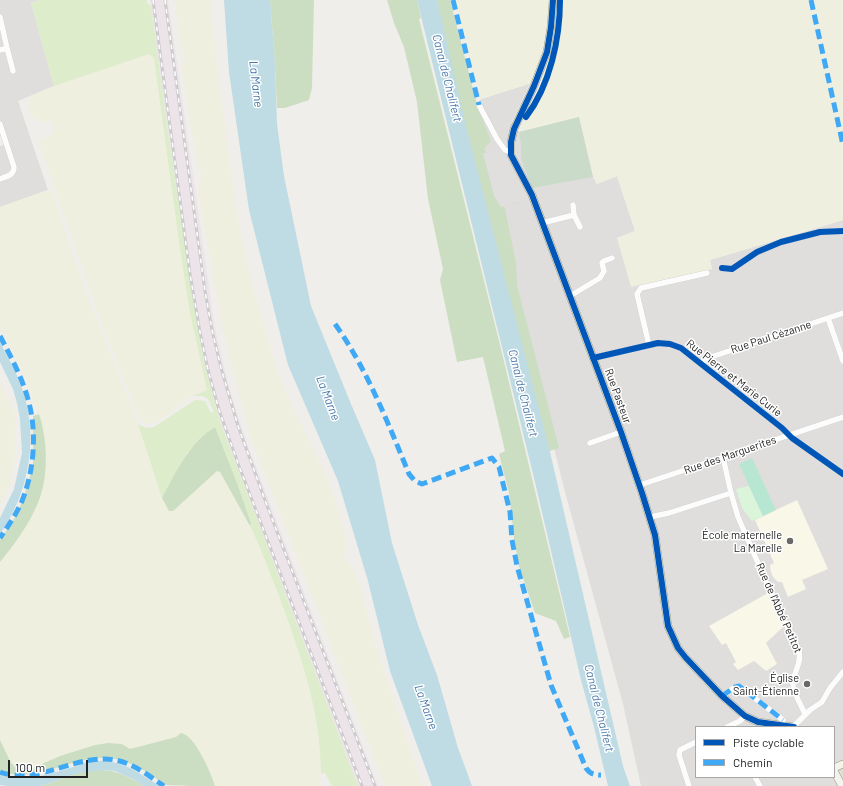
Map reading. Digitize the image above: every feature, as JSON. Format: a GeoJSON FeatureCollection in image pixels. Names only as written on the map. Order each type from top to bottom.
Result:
{"type":"FeatureCollection","features":[{"type":"Feature","properties":{"kind":"street","name":"Rue Pasteur"},"geometry":{"type":"LineString","coordinates":[[553,0],[553,15],[549,44],[544,64],[514,129],[511,142],[513,161],[532,195],[640,485],[655,535],[668,626],[678,648],[686,658],[722,696],[745,716]]}},
{"type":"Feature","properties":{"kind":"street"},"geometry":{"type":"LineString","coordinates":[[0,17],[13,71]]}},
{"type":"Feature","properties":{"kind":"street"},"geometry":{"type":"LineString","coordinates":[[0,50],[7,48]]}},
{"type":"Feature","properties":{"kind":"street"},"geometry":{"type":"LineString","coordinates":[[479,105],[497,139],[505,150],[511,152]]}},
{"type":"Feature","properties":{"kind":"street"},"geometry":{"type":"LineString","coordinates":[[0,124],[14,166],[14,172],[11,175],[0,179]]}},
{"type":"Feature","properties":{"kind":"street"},"geometry":{"type":"LineString","coordinates":[[573,206],[574,215],[580,227]]}},
{"type":"Feature","properties":{"kind":"street"},"geometry":{"type":"LineString","coordinates":[[542,224],[574,215]]}},
{"type":"Feature","properties":{"kind":"street"},"geometry":{"type":"LineString","coordinates":[[722,268],[732,268],[757,252],[781,242],[820,232],[843,231]]}},
{"type":"Feature","properties":{"kind":"street"},"geometry":{"type":"LineString","coordinates":[[570,296],[600,278],[604,271],[602,263],[604,260],[612,258]]}},
{"type":"Feature","properties":{"kind":"street"},"geometry":{"type":"LineString","coordinates":[[649,345],[637,294],[638,290],[641,288],[708,273]]}},
{"type":"Feature","properties":{"kind":"street","name":"Rue Paul Cézanne"},"geometry":{"type":"LineString","coordinates":[[701,363],[708,358],[843,313]]}},
{"type":"Feature","properties":{"kind":"street"},"geometry":{"type":"LineString","coordinates":[[828,318],[843,362]]}},
{"type":"Feature","properties":{"kind":"street","name":"Rue Pierre et Marie Curie"},"geometry":{"type":"LineString","coordinates":[[593,358],[658,343],[682,348],[789,435],[843,474]]}},
{"type":"Feature","properties":{"kind":"street","name":"Rue des Marguerites"},"geometry":{"type":"LineString","coordinates":[[640,485],[843,417]]}},
{"type":"Feature","properties":{"kind":"street"},"geometry":{"type":"LineString","coordinates":[[590,443],[621,432]]}},
{"type":"Feature","properties":{"kind":"street","name":"Rue de l'Abbé Petitot"},"geometry":{"type":"LineString","coordinates":[[723,457],[734,506],[742,528],[799,651],[801,658],[793,683],[793,688],[805,714]]}},
{"type":"Feature","properties":{"kind":"street"},"geometry":{"type":"LineString","coordinates":[[650,517],[669,513],[731,493]]}},
{"type":"Feature","properties":{"kind":"street"},"geometry":{"type":"LineString","coordinates":[[795,726],[805,714],[822,702],[830,688],[843,672]]}},
{"type":"Feature","properties":{"kind":"street"},"geometry":{"type":"LineString","coordinates":[[722,696],[739,686],[783,720]]}},
{"type":"Feature","properties":{"kind":"street"},"geometry":{"type":"LineString","coordinates":[[729,726],[740,721],[745,716],[758,722],[787,726]]}},
{"type":"Feature","properties":{"kind":"street"},"geometry":{"type":"LineString","coordinates":[[689,786],[679,755],[680,750],[695,742]]}},
{"type":"Feature","properties":{"kind":"street"},"geometry":{"type":"LineString","coordinates":[[839,768],[842,786]]}},
{"type":"Feature","properties":{"kind":"shaded area"},"geometry":{"type":"Polygon","coordinates":[[[0,0],[40,0],[31,3],[54,86],[18,101],[48,190],[0,207],[0,146],[4,145],[0,136],[0,0]]]}},
{"type":"Feature","properties":{"kind":"shaded area"},"geometry":{"type":"Polygon","coordinates":[[[150,0],[168,0],[215,328],[230,391],[248,446],[378,786],[358,786],[219,419],[203,357],[169,139],[150,0]]]}},
{"type":"Feature","properties":{"kind":"shaded area"},"geometry":{"type":"Polygon","coordinates":[[[530,83],[512,122],[519,132],[579,117],[593,177],[597,184],[617,176],[635,231],[617,238],[712,269],[710,260],[843,220],[843,786],[641,786],[623,704],[565,492],[519,308],[474,110],[481,99],[530,83]]]}},
{"type":"Feature","properties":{"kind":"shaded area"},"geometry":{"type":"Polygon","coordinates":[[[503,151],[529,199],[501,207],[494,196],[483,153],[503,151]]]}},
{"type":"Feature","properties":{"kind":"shaded area","name":"École maternelle La Marelle"},"geometry":{"type":"Polygon","coordinates":[[[797,500],[828,569],[802,580],[806,589],[788,597],[782,582],[778,582],[773,577],[770,565],[774,563],[755,520],[797,500]]]}},
{"type":"Feature","properties":{"kind":"shaded area"},"geometry":{"type":"Polygon","coordinates":[[[768,593],[784,626],[766,643],[777,664],[766,671],[754,661],[738,670],[733,664],[736,662],[726,643],[722,645],[709,626],[768,593]]]}},
{"type":"Feature","properties":{"kind":"shaded area"},"geometry":{"type":"Polygon","coordinates":[[[765,678],[778,697],[790,691],[799,711],[785,717],[748,687],[765,678]]]}},
{"type":"Feature","properties":{"kind":"green space"},"geometry":{"type":"Polygon","coordinates":[[[40,0],[147,0],[147,3],[151,6],[169,139],[203,357],[219,419],[358,786],[332,786],[325,773],[321,774],[317,727],[313,704],[301,658],[277,591],[250,526],[251,523],[237,483],[215,427],[187,453],[162,498],[138,424],[146,428],[154,427],[195,400],[205,401],[211,413],[214,412],[208,399],[203,396],[193,396],[207,390],[190,313],[154,58],[149,54],[54,86],[31,3],[40,0]]]}},
{"type":"Feature","properties":{"kind":"green space"},"geometry":{"type":"Polygon","coordinates":[[[175,0],[210,0],[234,194],[243,245],[254,292],[275,364],[287,396],[333,493],[346,539],[344,558],[351,566],[360,585],[373,637],[422,786],[385,786],[250,435],[221,319],[198,193],[201,170],[197,163],[182,72],[184,55],[179,43],[175,0]]]}},
{"type":"Feature","properties":{"kind":"green space"},"geometry":{"type":"Polygon","coordinates":[[[270,0],[314,0],[312,88],[309,100],[285,108],[277,108],[270,0]]]}},
{"type":"Feature","properties":{"kind":"green space"},"geometry":{"type":"Polygon","coordinates":[[[387,0],[417,0],[421,18],[419,19],[501,349],[570,637],[564,639],[556,621],[535,613],[519,566],[509,493],[499,454],[505,451],[483,357],[457,362],[440,280],[443,269],[428,199],[417,102],[404,47],[394,23],[387,0]]]}},
{"type":"Feature","properties":{"kind":"green space"},"geometry":{"type":"Polygon","coordinates":[[[437,0],[450,0],[478,108],[491,141],[484,149],[505,169],[519,203],[504,204],[516,263],[517,285],[559,448],[547,452],[454,86],[437,0]]]}},
{"type":"Feature","properties":{"kind":"green space"},"geometry":{"type":"Polygon","coordinates":[[[455,0],[843,0],[843,220],[710,260],[712,269],[631,287],[617,238],[635,231],[617,176],[597,184],[593,177],[579,117],[519,132],[545,79],[481,99],[455,0]]]}},
{"type":"Feature","properties":{"kind":"green space"},"geometry":{"type":"Polygon","coordinates":[[[149,53],[154,58],[207,390],[197,393],[185,400],[166,416],[154,423],[148,424],[142,422],[138,416],[97,311],[39,143],[42,139],[55,131],[50,120],[43,122],[36,120],[32,116],[29,108],[29,101],[32,95],[54,86],[149,53]]]}},
{"type":"Feature","properties":{"kind":"green space"},"geometry":{"type":"Polygon","coordinates":[[[579,117],[593,177],[532,188],[521,158],[519,132],[579,117]]]}},
{"type":"Feature","properties":{"kind":"green space"},"geometry":{"type":"Polygon","coordinates":[[[48,190],[52,191],[86,292],[138,424],[163,501],[173,511],[217,471],[220,472],[258,541],[288,619],[303,664],[320,746],[320,786],[215,786],[210,771],[195,745],[178,735],[176,737],[130,749],[122,744],[108,743],[95,745],[60,756],[35,767],[25,768],[17,767],[11,763],[0,740],[0,562],[14,545],[37,504],[46,454],[44,433],[39,414],[23,373],[0,327],[0,207],[48,190]]]}},
{"type":"Feature","properties":{"kind":"green space"},"geometry":{"type":"Polygon","coordinates":[[[0,382],[16,415],[15,457],[10,486],[0,505],[0,382]]]}},
{"type":"Feature","properties":{"kind":"green space"},"geometry":{"type":"Polygon","coordinates":[[[39,414],[44,436],[46,460],[44,484],[41,495],[25,528],[0,562],[0,540],[13,521],[23,500],[33,466],[33,416],[39,414]]]}},
{"type":"Feature","properties":{"kind":"green space"},"geometry":{"type":"Polygon","coordinates":[[[215,427],[237,483],[251,523],[250,526],[220,472],[217,471],[173,511],[169,511],[162,498],[178,468],[190,450],[198,441],[215,427]]]}},
{"type":"Feature","properties":{"kind":"green space"},"geometry":{"type":"Polygon","coordinates":[[[752,458],[776,510],[763,516],[739,464],[752,458]]]}},
{"type":"Feature","properties":{"kind":"green space"},"geometry":{"type":"Polygon","coordinates":[[[749,486],[763,516],[752,521],[742,508],[736,489],[749,486]]]}},
{"type":"Feature","properties":{"kind":"green space"},"geometry":{"type":"Polygon","coordinates":[[[181,733],[192,740],[197,747],[215,786],[167,785],[133,765],[122,760],[108,758],[89,759],[50,770],[24,775],[12,774],[0,770],[0,740],[11,763],[17,767],[25,768],[35,767],[60,756],[95,745],[108,743],[122,744],[130,749],[176,737],[181,733]]]}},
{"type":"Feature","properties":{"kind":"green space"},"geometry":{"type":"Polygon","coordinates":[[[94,770],[115,772],[144,786],[41,786],[78,773],[94,770]]]}},
{"type":"Feature","properties":{"kind":"water","name":"La Marne"},"geometry":{"type":"Polygon","coordinates":[[[224,0],[270,0],[275,64],[277,124],[284,176],[311,306],[375,460],[392,543],[418,625],[437,675],[458,748],[472,786],[432,786],[390,671],[368,581],[338,481],[288,365],[249,210],[229,72],[224,0]]]}},
{"type":"Feature","properties":{"kind":"water","name":"Canal de Chalifert"},"geometry":{"type":"Polygon","coordinates":[[[417,0],[437,0],[466,126],[550,452],[623,766],[630,786],[608,786],[581,680],[534,478],[417,0]]]}},
{"type":"Feature","properties":{"kind":"water"},"geometry":{"type":"Polygon","coordinates":[[[0,342],[18,378],[26,402],[30,422],[30,442],[29,462],[19,500],[0,534],[0,518],[14,489],[22,453],[20,419],[17,403],[13,389],[0,362],[0,342]]]}},
{"type":"Feature","properties":{"kind":"water"},"geometry":{"type":"Polygon","coordinates":[[[92,761],[121,764],[160,786],[144,786],[115,771],[105,770],[78,773],[41,786],[0,785],[0,774],[22,778],[34,777],[58,772],[92,761]]]}},
{"type":"Feature","properties":{"kind":"railway"},"geometry":{"type":"LineString","coordinates":[[153,0],[190,274],[208,370],[219,410],[239,466],[362,786]]}},
{"type":"Feature","properties":{"kind":"railway"},"geometry":{"type":"LineString","coordinates":[[165,0],[205,291],[221,368],[238,426],[266,503],[375,786]]}},
{"type":"Feature","properties":{"kind":"marked path"},"geometry":{"type":"LineString","coordinates":[[453,0],[479,105]]}},
{"type":"Feature","properties":{"kind":"marked path"},"geometry":{"type":"LineString","coordinates":[[811,0],[843,145]]}},
{"type":"Feature","properties":{"kind":"marked path"},"geometry":{"type":"LineString","coordinates":[[335,324],[347,341],[367,378],[385,416],[409,474],[415,481],[422,484],[492,458],[499,467],[510,512],[512,540],[517,566],[551,685],[586,768],[592,774],[601,775]]}},
{"type":"Feature","properties":{"kind":"marked path"},"geometry":{"type":"LineString","coordinates":[[0,336],[23,385],[29,403],[33,427],[32,465],[26,489],[17,511],[0,538]]}},
{"type":"Feature","properties":{"kind":"marked path"},"geometry":{"type":"LineString","coordinates":[[722,696],[739,686],[783,720]]}},
{"type":"Feature","properties":{"kind":"marked path"},"geometry":{"type":"LineString","coordinates":[[0,772],[14,775],[29,775],[43,773],[86,761],[100,759],[115,760],[134,767],[164,786]]}},
{"type":"Feature","properties":{"kind":"cycle path"},"geometry":{"type":"LineString","coordinates":[[553,0],[547,52],[534,86],[514,129],[511,142],[511,155],[532,195],[621,432],[642,493],[655,535],[668,626],[678,648],[722,696],[745,716],[758,722],[787,726]]}},
{"type":"Feature","properties":{"kind":"cycle path"},"geometry":{"type":"LineString","coordinates":[[526,117],[541,91],[552,61],[556,46],[560,15],[560,0]]}},
{"type":"Feature","properties":{"kind":"cycle path"},"geometry":{"type":"LineString","coordinates":[[722,268],[732,269],[757,252],[781,242],[820,232],[843,231]]}},
{"type":"Feature","properties":{"kind":"cycle path"},"geometry":{"type":"LineString","coordinates":[[593,358],[658,343],[670,344],[681,348],[782,428],[792,438],[843,474]]}},
{"type":"Feature","properties":{"kind":"place","name":"École maternelle La Marelle"},"geometry":{"type":"Point","coordinates":[790,541]}},
{"type":"Feature","properties":{"kind":"place","name":"Église Saint-Étienne"},"geometry":{"type":"Point","coordinates":[807,684]}}]}
